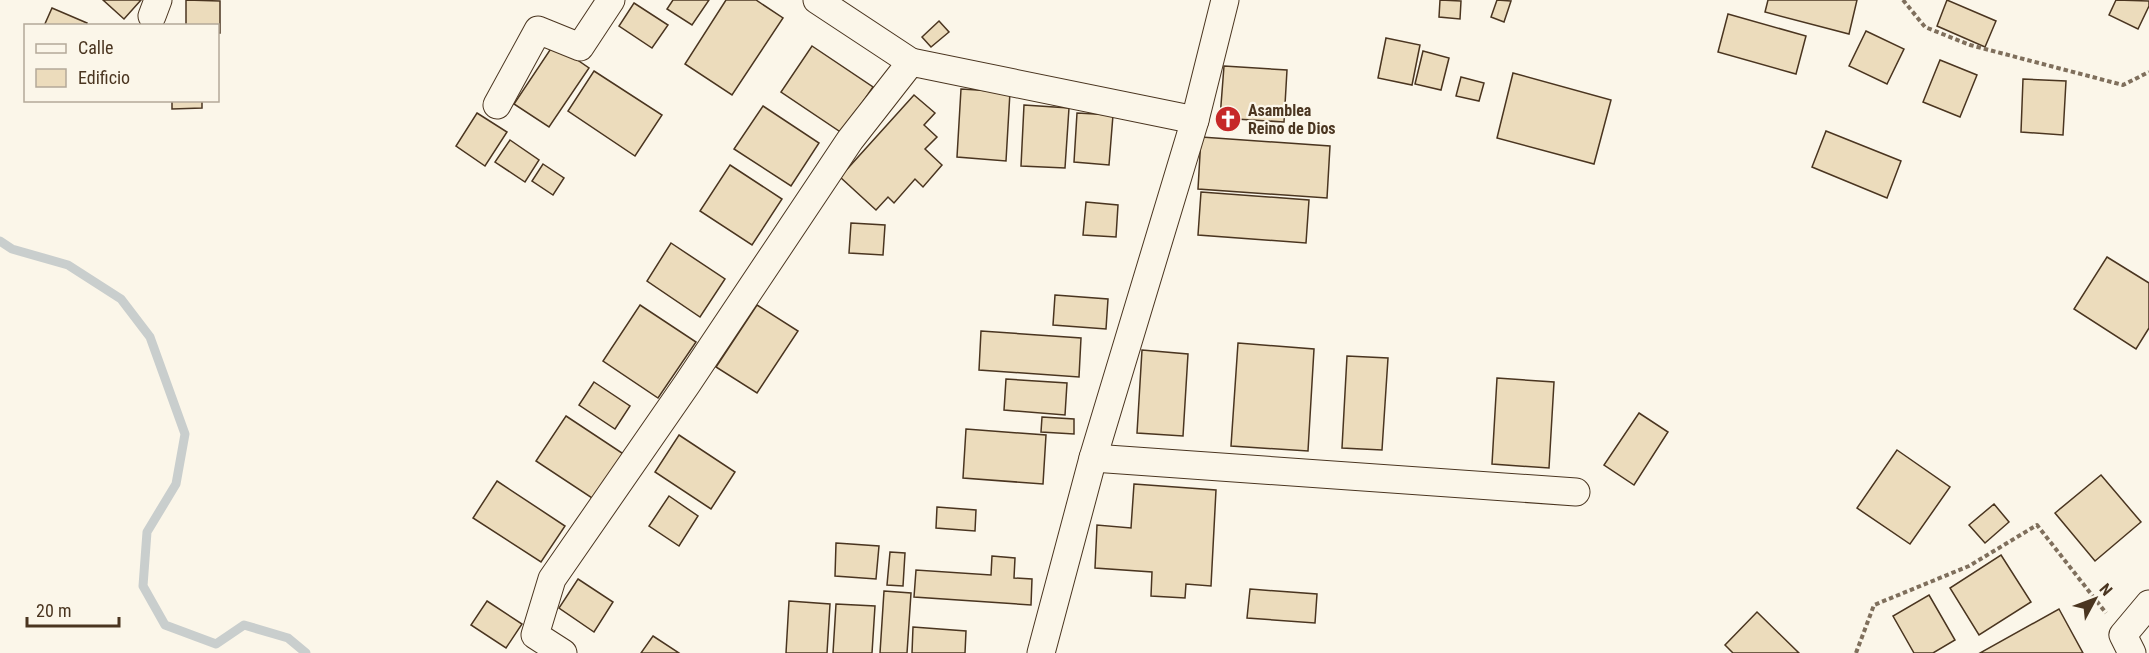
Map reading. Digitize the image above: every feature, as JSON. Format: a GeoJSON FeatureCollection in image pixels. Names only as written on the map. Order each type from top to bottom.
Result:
{"type":"FeatureCollection","features":[{"type":"Feature","properties":{"kind":"street"},"geometry":{"type":"LineString","coordinates":[[497,105],[538,30],[580,47],[611,0]]}},
{"type":"Feature","properties":{"kind":"street"},"geometry":{"type":"LineString","coordinates":[[817,0],[911,62],[1196,120]]}},
{"type":"Feature","properties":{"kind":"street"},"geometry":{"type":"LineString","coordinates":[[1041,653],[1093,458],[1196,120],[1225,0]]}},
{"type":"Feature","properties":{"kind":"street"},"geometry":{"type":"LineString","coordinates":[[563,653],[535,635],[552,579],[687,384],[850,141],[911,62]]}},
{"type":"Feature","properties":{"kind":"street"},"geometry":{"type":"LineString","coordinates":[[1093,458],[1576,492]]}},
{"type":"Feature","properties":{"kind":"street"},"geometry":{"type":"LineString","coordinates":[[2128,644],[2149,604]]}},
{"type":"Feature","properties":{"kind":"path"},"geometry":{"type":"LineString","coordinates":[[1903,0],[1924,27],[1970,45],[2123,85],[2149,72]]}},
{"type":"Feature","properties":{"kind":"path"},"geometry":{"type":"LineString","coordinates":[[1856,653],[1875,605],[1969,566],[2037,525],[2128,644]]}},
{"type":"Feature","properties":{"kind":"building"},"geometry":{"type":"Polygon","coordinates":[[[103,0],[141,0],[124,19],[103,0]]]}},
{"type":"Feature","properties":{"kind":"building"},"geometry":{"type":"Polygon","coordinates":[[[186,0],[220,1],[220,33],[219,24],[186,24],[186,0]]]}},
{"type":"Feature","properties":{"kind":"building"},"geometry":{"type":"Polygon","coordinates":[[[673,0],[709,0],[692,25],[667,9],[673,0]]]}},
{"type":"Feature","properties":{"kind":"building"},"geometry":{"type":"Polygon","coordinates":[[[726,0],[756,0],[783,18],[732,95],[685,64],[726,0]]]}},
{"type":"Feature","properties":{"kind":"building"},"geometry":{"type":"Polygon","coordinates":[[[1440,0],[1461,1],[1460,19],[1439,17],[1440,0]]]}},
{"type":"Feature","properties":{"kind":"building"},"geometry":{"type":"Polygon","coordinates":[[[1497,0],[1511,1],[1504,22],[1491,17],[1497,0]]]}},
{"type":"Feature","properties":{"kind":"building"},"geometry":{"type":"Polygon","coordinates":[[[1768,0],[1857,0],[1849,34],[1765,12],[1768,0]]]}},
{"type":"Feature","properties":{"kind":"building"},"geometry":{"type":"Polygon","coordinates":[[[1947,0],[1996,21],[1985,47],[1937,26],[1947,0]]]}},
{"type":"Feature","properties":{"kind":"building"},"geometry":{"type":"Polygon","coordinates":[[[2116,0],[2149,1],[2149,6],[2138,29],[2109,15],[2116,0]]]}},
{"type":"Feature","properties":{"kind":"building"},"geometry":{"type":"Polygon","coordinates":[[[634,3],[668,25],[652,48],[619,26],[634,3]]]}},
{"type":"Feature","properties":{"kind":"building"},"geometry":{"type":"Polygon","coordinates":[[[52,8],[87,23],[87,24],[45,24],[52,8]]]}},
{"type":"Feature","properties":{"kind":"building"},"geometry":{"type":"Polygon","coordinates":[[[1728,14],[1806,36],[1796,74],[1718,52],[1728,14]]]}},
{"type":"Feature","properties":{"kind":"building"},"geometry":{"type":"Polygon","coordinates":[[[939,21],[949,32],[931,47],[922,37],[939,21]]]}},
{"type":"Feature","properties":{"kind":"building"},"geometry":{"type":"Polygon","coordinates":[[[1866,31],[1904,49],[1887,84],[1849,66],[1866,31]]]}},
{"type":"Feature","properties":{"kind":"building"},"geometry":{"type":"Polygon","coordinates":[[[1386,38],[1420,45],[1412,85],[1378,78],[1386,38]]]}},
{"type":"Feature","properties":{"kind":"building"},"geometry":{"type":"Polygon","coordinates":[[[554,44],[589,68],[549,127],[514,104],[554,44]]]}},
{"type":"Feature","properties":{"kind":"building"},"geometry":{"type":"Polygon","coordinates":[[[812,46],[873,87],[842,133],[781,92],[812,46]]]}},
{"type":"Feature","properties":{"kind":"building"},"geometry":{"type":"Polygon","coordinates":[[[1423,51],[1449,58],[1441,90],[1415,84],[1423,51]]]}},
{"type":"Feature","properties":{"kind":"building"},"geometry":{"type":"Polygon","coordinates":[[[1940,60],[1977,75],[1960,117],[1923,102],[1940,60]]]}},
{"type":"Feature","properties":{"kind":"building"},"geometry":{"type":"Polygon","coordinates":[[[1224,66],[1287,70],[1284,122],[1220,118],[1224,66]]]}},
{"type":"Feature","properties":{"kind":"building"},"geometry":{"type":"Polygon","coordinates":[[[594,71],[662,115],[635,156],[568,111],[594,71]]]}},
{"type":"Feature","properties":{"kind":"building"},"geometry":{"type":"Polygon","coordinates":[[[1513,73],[1611,100],[1594,164],[1497,138],[1513,73]]]}},
{"type":"Feature","properties":{"kind":"building"},"geometry":{"type":"Polygon","coordinates":[[[1461,77],[1484,83],[1479,101],[1456,96],[1461,77]]]}},
{"type":"Feature","properties":{"kind":"building"},"geometry":{"type":"Polygon","coordinates":[[[2023,79],[2066,81],[2063,135],[2021,132],[2023,79]]]}},
{"type":"Feature","properties":{"kind":"building"},"geometry":{"type":"Polygon","coordinates":[[[961,89],[1010,92],[1006,161],[957,157],[961,89]]]}},
{"type":"Feature","properties":{"kind":"building"},"geometry":{"type":"Polygon","coordinates":[[[914,95],[935,113],[924,125],[937,137],[925,149],[942,165],[923,187],[915,179],[894,203],[888,197],[876,210],[840,177],[914,95]]]}},
{"type":"Feature","properties":{"kind":"building"},"geometry":{"type":"Polygon","coordinates":[[[172,102],[202,102],[202,108],[172,109],[172,102]]]}},
{"type":"Feature","properties":{"kind":"building"},"geometry":{"type":"Polygon","coordinates":[[[1024,105],[1069,108],[1065,168],[1021,166],[1024,105]]]}},
{"type":"Feature","properties":{"kind":"building"},"geometry":{"type":"Polygon","coordinates":[[[763,106],[819,143],[791,186],[734,149],[763,106]]]}},
{"type":"Feature","properties":{"kind":"building"},"geometry":{"type":"Polygon","coordinates":[[[477,113],[507,132],[485,166],[456,146],[477,113]]]}},
{"type":"Feature","properties":{"kind":"building"},"geometry":{"type":"Polygon","coordinates":[[[1077,113],[1113,115],[1109,165],[1074,162],[1077,113]]]}},
{"type":"Feature","properties":{"kind":"building"},"geometry":{"type":"Polygon","coordinates":[[[1826,131],[1901,161],[1887,198],[1812,167],[1826,131]]]}},
{"type":"Feature","properties":{"kind":"building"},"geometry":{"type":"Polygon","coordinates":[[[1201,137],[1330,146],[1327,198],[1198,189],[1201,137]]]}},
{"type":"Feature","properties":{"kind":"building"},"geometry":{"type":"Polygon","coordinates":[[[510,140],[539,160],[525,182],[495,162],[510,140]]]}},
{"type":"Feature","properties":{"kind":"building"},"geometry":{"type":"Polygon","coordinates":[[[543,164],[564,178],[553,195],[532,181],[543,164]]]}},
{"type":"Feature","properties":{"kind":"building"},"geometry":{"type":"Polygon","coordinates":[[[730,165],[782,199],[752,245],[700,211],[730,165]]]}},
{"type":"Feature","properties":{"kind":"building"},"geometry":{"type":"Polygon","coordinates":[[[1201,192],[1309,200],[1306,243],[1198,235],[1201,192]]]}},
{"type":"Feature","properties":{"kind":"building"},"geometry":{"type":"Polygon","coordinates":[[[1086,202],[1118,205],[1116,237],[1083,235],[1086,202]]]}},
{"type":"Feature","properties":{"kind":"building"},"geometry":{"type":"Polygon","coordinates":[[[851,223],[885,225],[883,255],[849,253],[851,223]]]}},
{"type":"Feature","properties":{"kind":"building"},"geometry":{"type":"Polygon","coordinates":[[[671,243],[725,279],[700,317],[647,281],[671,243]]]}},
{"type":"Feature","properties":{"kind":"building"},"geometry":{"type":"Polygon","coordinates":[[[2107,257],[2149,283],[2149,328],[2136,349],[2074,309],[2107,257]]]}},
{"type":"Feature","properties":{"kind":"building"},"geometry":{"type":"Polygon","coordinates":[[[1055,295],[1108,299],[1106,329],[1053,325],[1055,295]]]}},
{"type":"Feature","properties":{"kind":"building"},"geometry":{"type":"Polygon","coordinates":[[[640,305],[696,342],[658,398],[603,361],[640,305]]]}},
{"type":"Feature","properties":{"kind":"building"},"geometry":{"type":"Polygon","coordinates":[[[757,305],[798,331],[757,393],[716,367],[757,305]]]}},
{"type":"Feature","properties":{"kind":"building"},"geometry":{"type":"Polygon","coordinates":[[[981,331],[1081,338],[1079,377],[979,370],[981,331]]]}},
{"type":"Feature","properties":{"kind":"building"},"geometry":{"type":"Polygon","coordinates":[[[1238,343],[1314,349],[1308,451],[1231,446],[1238,343]]]}},
{"type":"Feature","properties":{"kind":"building"},"geometry":{"type":"Polygon","coordinates":[[[1142,350],[1188,354],[1183,436],[1137,433],[1142,350]]]}},
{"type":"Feature","properties":{"kind":"building"},"geometry":{"type":"Polygon","coordinates":[[[1347,356],[1388,358],[1382,450],[1342,448],[1347,356]]]}},
{"type":"Feature","properties":{"kind":"building"},"geometry":{"type":"Polygon","coordinates":[[[1497,378],[1554,382],[1549,468],[1492,464],[1497,378]]]}},
{"type":"Feature","properties":{"kind":"building"},"geometry":{"type":"Polygon","coordinates":[[[1006,379],[1067,383],[1065,415],[1004,410],[1006,379]]]}},
{"type":"Feature","properties":{"kind":"building"},"geometry":{"type":"Polygon","coordinates":[[[594,382],[630,406],[615,429],[579,405],[594,382]]]}},
{"type":"Feature","properties":{"kind":"building"},"geometry":{"type":"Polygon","coordinates":[[[1639,413],[1668,432],[1634,485],[1604,465],[1639,413]]]}},
{"type":"Feature","properties":{"kind":"building"},"geometry":{"type":"Polygon","coordinates":[[[566,416],[625,455],[595,500],[536,461],[566,416]]]}},
{"type":"Feature","properties":{"kind":"building"},"geometry":{"type":"Polygon","coordinates":[[[1042,417],[1074,419],[1074,434],[1041,432],[1042,417]]]}},
{"type":"Feature","properties":{"kind":"building"},"geometry":{"type":"Polygon","coordinates":[[[966,429],[1046,435],[1043,484],[963,478],[966,429]]]}},
{"type":"Feature","properties":{"kind":"building"},"geometry":{"type":"Polygon","coordinates":[[[679,435],[735,472],[711,509],[655,472],[679,435]]]}},
{"type":"Feature","properties":{"kind":"building"},"geometry":{"type":"Polygon","coordinates":[[[1897,450],[1950,487],[1910,544],[1857,508],[1897,450]]]}},
{"type":"Feature","properties":{"kind":"building"},"geometry":{"type":"Polygon","coordinates":[[[2101,475],[2141,522],[2095,561],[2055,513],[2101,475]]]}},
{"type":"Feature","properties":{"kind":"building"},"geometry":{"type":"Polygon","coordinates":[[[497,481],[565,526],[541,562],[473,518],[497,481]]]}},
{"type":"Feature","properties":{"kind":"building"},"geometry":{"type":"Polygon","coordinates":[[[1134,484],[1216,490],[1211,586],[1186,584],[1185,598],[1151,596],[1152,572],[1095,568],[1097,525],[1131,528],[1134,484]]]}},
{"type":"Feature","properties":{"kind":"building"},"geometry":{"type":"Polygon","coordinates":[[[669,496],[698,516],[679,546],[649,526],[669,496]]]}},
{"type":"Feature","properties":{"kind":"building"},"geometry":{"type":"Polygon","coordinates":[[[1994,504],[2009,522],[1985,543],[1969,525],[1994,504]]]}},
{"type":"Feature","properties":{"kind":"building"},"geometry":{"type":"Polygon","coordinates":[[[937,507],[976,510],[975,531],[936,528],[937,507]]]}},
{"type":"Feature","properties":{"kind":"building"},"geometry":{"type":"Polygon","coordinates":[[[836,543],[879,546],[876,579],[835,576],[836,543]]]}},
{"type":"Feature","properties":{"kind":"building"},"geometry":{"type":"Polygon","coordinates":[[[890,552],[905,553],[903,586],[887,585],[890,552]]]}},
{"type":"Feature","properties":{"kind":"building"},"geometry":{"type":"Polygon","coordinates":[[[2001,555],[2031,602],[1979,635],[1950,588],[2001,555]]]}},
{"type":"Feature","properties":{"kind":"building"},"geometry":{"type":"Polygon","coordinates":[[[992,556],[1015,558],[1014,578],[1032,579],[1031,605],[914,597],[916,570],[991,575],[992,556]]]}},
{"type":"Feature","properties":{"kind":"building"},"geometry":{"type":"Polygon","coordinates":[[[578,579],[613,602],[594,632],[559,608],[578,579]]]}},
{"type":"Feature","properties":{"kind":"building"},"geometry":{"type":"Polygon","coordinates":[[[1250,589],[1317,594],[1315,623],[1247,618],[1250,589]]]}},
{"type":"Feature","properties":{"kind":"building"},"geometry":{"type":"Polygon","coordinates":[[[884,591],[911,593],[907,653],[880,653],[884,591]]]}},
{"type":"Feature","properties":{"kind":"building"},"geometry":{"type":"Polygon","coordinates":[[[1929,595],[1955,640],[1933,653],[1914,653],[1893,616],[1929,595]]]}},
{"type":"Feature","properties":{"kind":"building"},"geometry":{"type":"Polygon","coordinates":[[[487,601],[522,624],[506,648],[471,625],[487,601]]]}},
{"type":"Feature","properties":{"kind":"building"},"geometry":{"type":"Polygon","coordinates":[[[789,601],[830,604],[827,653],[786,653],[789,601]]]}},
{"type":"Feature","properties":{"kind":"building"},"geometry":{"type":"Polygon","coordinates":[[[836,604],[875,606],[872,653],[833,653],[836,604]]]}},
{"type":"Feature","properties":{"kind":"building"},"geometry":{"type":"Polygon","coordinates":[[[2059,609],[2083,653],[1980,653],[2059,609]]]}},
{"type":"Feature","properties":{"kind":"building"},"geometry":{"type":"Polygon","coordinates":[[[1757,612],[1799,653],[1733,653],[1725,645],[1757,612]]]}},
{"type":"Feature","properties":{"kind":"building"},"geometry":{"type":"Polygon","coordinates":[[[913,627],[966,631],[965,653],[912,653],[913,627]]]}},
{"type":"Feature","properties":{"kind":"building"},"geometry":{"type":"Polygon","coordinates":[[[653,636],[679,653],[641,653],[653,636]]]}},
{"type":"Feature","properties":{"kind":"waterway"},"geometry":{"type":"LineString","coordinates":[[0,241],[12,249],[68,265],[121,299],[150,337],[185,434],[176,484],[147,532],[143,586],[165,625],[216,644],[244,625],[288,638],[306,653]]}},
{"type":"Feature","properties":{"kind":"place","name":"Asamblea Reino de Dios"},"geometry":{"type":"Point","coordinates":[1228,119]}}]}
